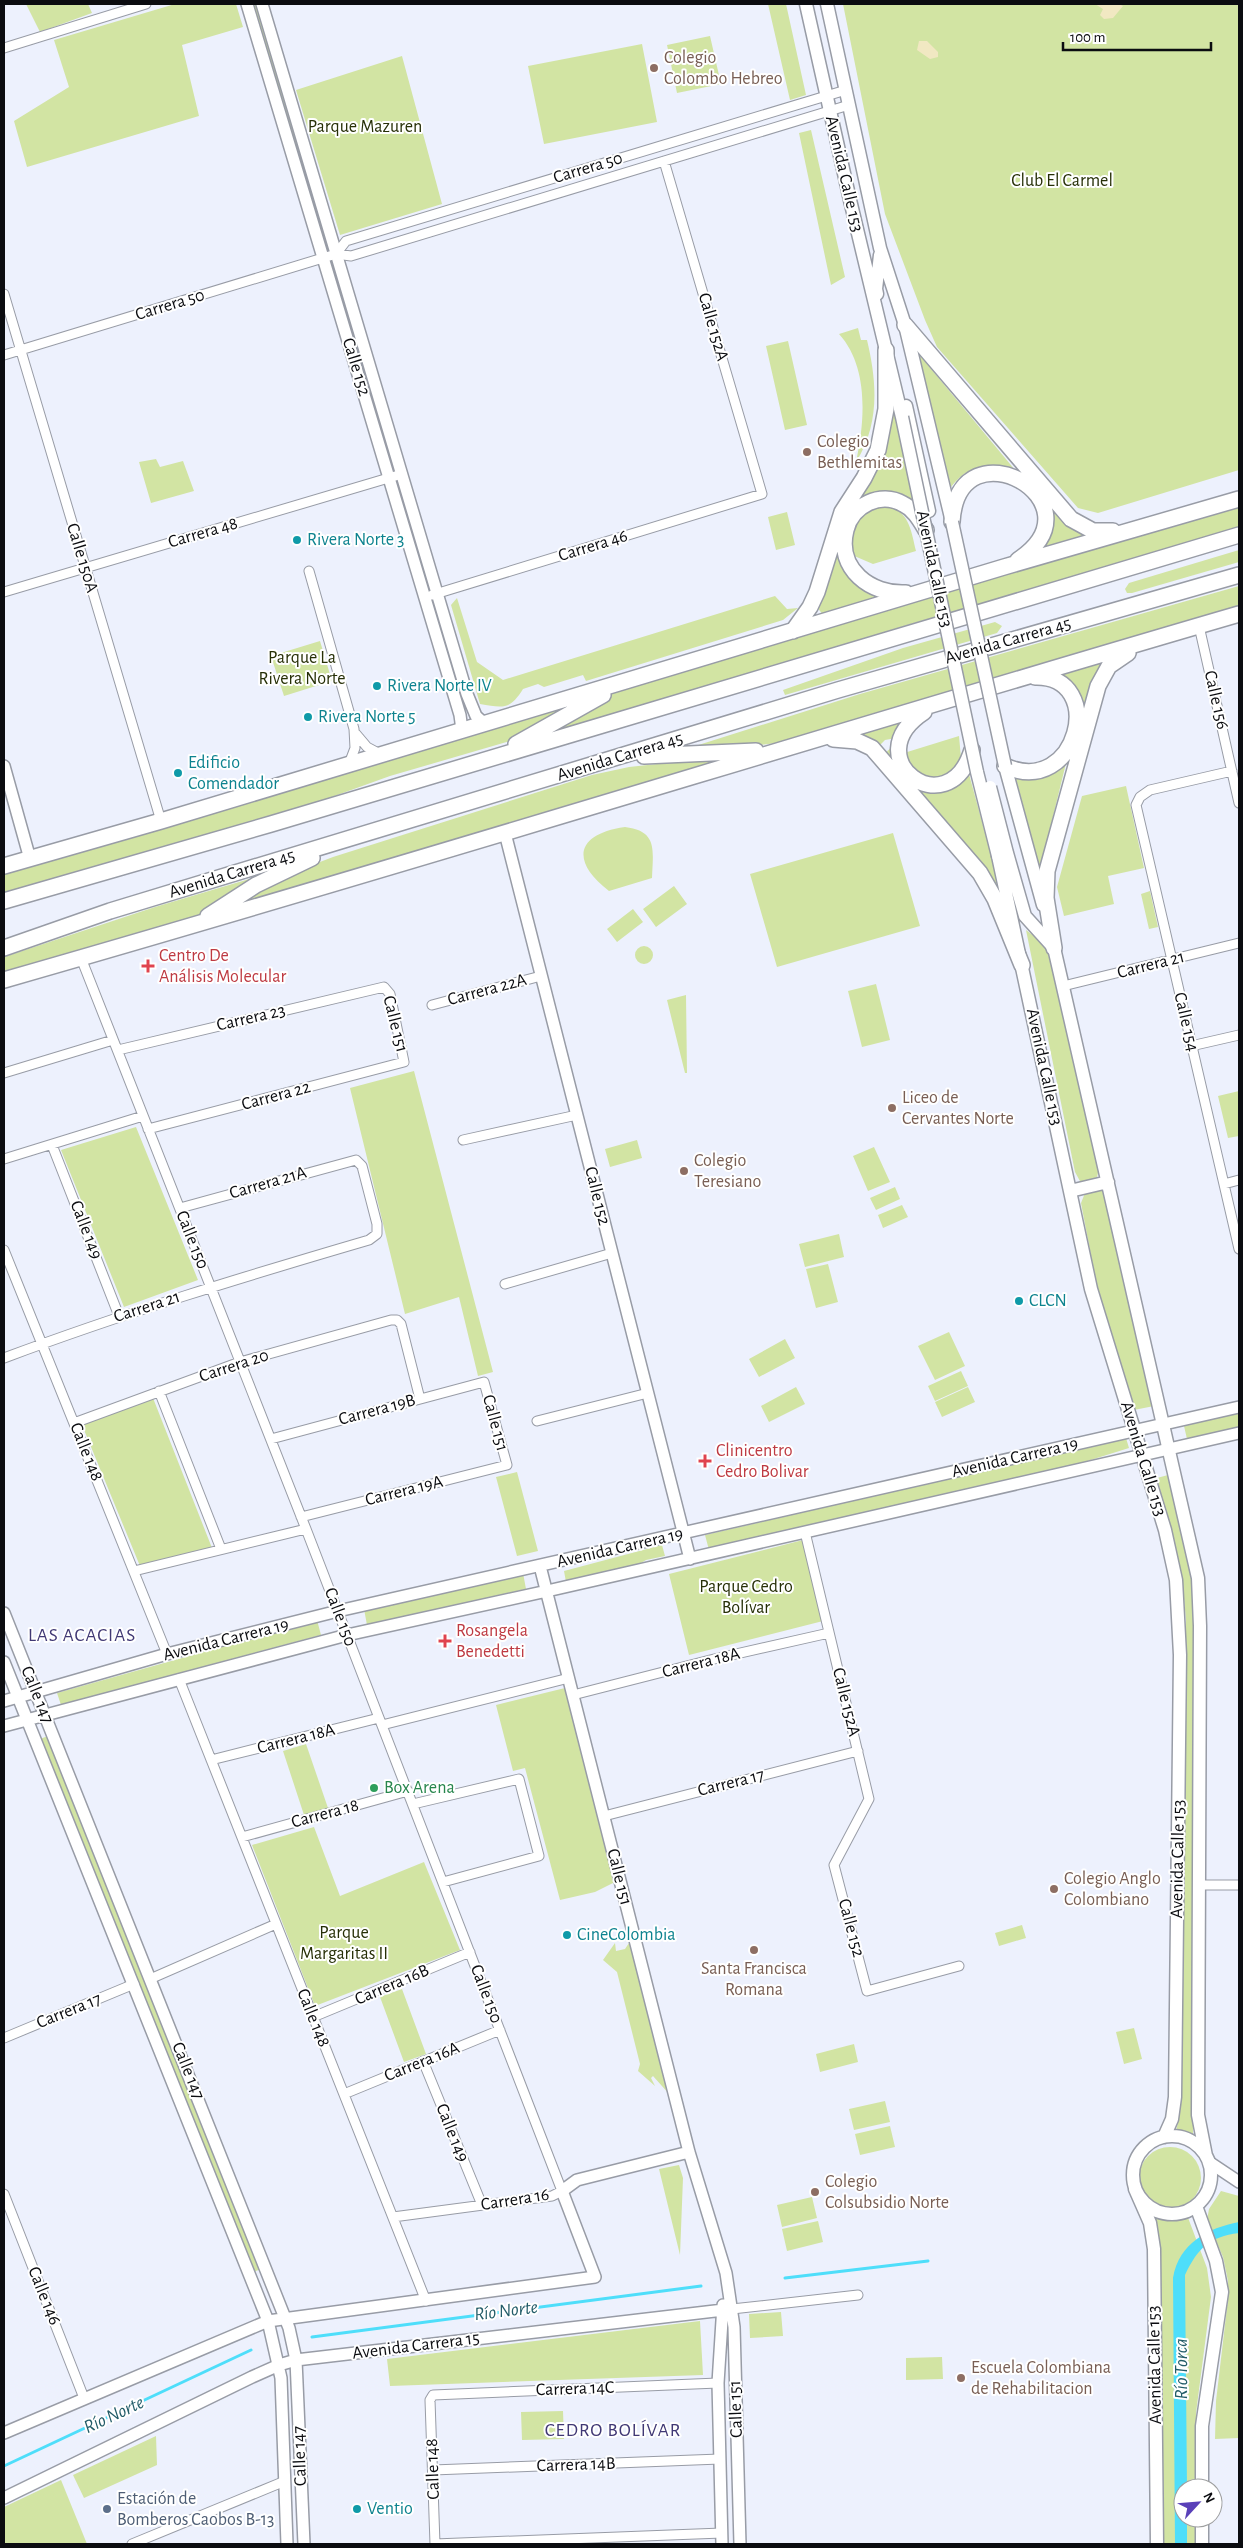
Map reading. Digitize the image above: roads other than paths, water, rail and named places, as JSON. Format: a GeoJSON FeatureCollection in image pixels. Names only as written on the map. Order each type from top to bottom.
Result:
{"type":"FeatureCollection","features":[{"type":"Feature","properties":{"kind":"highway"},"geometry":{"type":"LineString","coordinates":[[904,325],[1071,519],[1093,531],[1108,532],[1139,528]]}},
{"type":"Feature","properties":{"kind":"highway"},"geometry":{"type":"LineString","coordinates":[[793,631],[815,598],[842,512],[864,478],[878,450],[886,409],[886,350]]}},
{"type":"Feature","properties":{"kind":"highway"},"geometry":{"type":"LineString","coordinates":[[952,522],[954,503],[958,495],[970,482],[988,474],[1007,474],[1025,482],[1038,496],[1042,505],[1045,524],[1037,544],[1029,552],[1004,567]]}},
{"type":"Feature","properties":{"kind":"highway"},"geometry":{"type":"LineString","coordinates":[[926,530],[912,511],[904,504],[895,500],[875,499],[866,503],[852,516],[846,530],[844,547],[854,573],[873,588],[897,593],[928,590]]}},
{"type":"Feature","properties":{"kind":"highway"},"geometry":{"type":"LineString","coordinates":[[4,866],[161,821],[1004,567],[1239,499]]}},
{"type":"Feature","properties":{"kind":"highway","name":"Avenida Carrera 45"},"geometry":{"type":"LineString","coordinates":[[4,901],[261,827],[1239,535]]}},
{"type":"Feature","properties":{"kind":"highway","name":"Avenida Carrera 45"},"geometry":{"type":"LineString","coordinates":[[4,948],[110,911],[848,688],[1239,575]]}},
{"type":"Feature","properties":{"kind":"highway"},"geometry":{"type":"LineString","coordinates":[[4,980],[1239,614]]}},
{"type":"Feature","properties":{"kind":"highway"},"geometry":{"type":"LineString","coordinates":[[1054,948],[1046,898],[1047,871],[1098,686],[1109,666],[1117,658],[1151,640]]}},
{"type":"Feature","properties":{"kind":"highway"},"geometry":{"type":"LineString","coordinates":[[1005,766],[1021,772],[1034,771],[1054,763],[1066,753],[1074,741],[1078,717],[1073,699],[1060,684],[1040,676],[1030,677]]}},
{"type":"Feature","properties":{"kind":"highway"},"geometry":{"type":"LineString","coordinates":[[490,758],[628,680]]}},
{"type":"Feature","properties":{"kind":"highway"},"geometry":{"type":"LineString","coordinates":[[934,704],[913,719],[902,733],[898,746],[899,755],[909,775],[919,782],[931,786],[942,784],[960,774],[968,762],[972,750]]}},
{"type":"Feature","properties":{"kind":"highway"},"geometry":{"type":"LineString","coordinates":[[822,738],[863,742],[877,753],[980,872],[995,899],[1022,965]]}},
{"type":"Feature","properties":{"kind":"highway"},"geometry":{"type":"LineString","coordinates":[[620,758],[778,750]]}},
{"type":"Feature","properties":{"kind":"highway"},"geometry":{"type":"LineString","coordinates":[[184,928],[261,883],[355,837]]}},
{"type":"Feature","properties":{"kind":"main road","name":"Calle 152"},"geometry":{"type":"LineString","coordinates":[[247,4],[460,715],[462,730]]}},
{"type":"Feature","properties":{"kind":"main road","name":"Calle 152"},"geometry":{"type":"LineString","coordinates":[[262,4],[470,703],[476,716],[485,724]]}},
{"type":"Feature","properties":{"kind":"main road","name":"Avenida Calle 153"},"geometry":{"type":"LineString","coordinates":[[806,4],[886,350],[905,416],[926,530],[972,750],[1002,855],[1024,916],[1054,948]]}},
{"type":"Feature","properties":{"kind":"main road","name":"Avenida Calle 153"},"geometry":{"type":"LineString","coordinates":[[827,4],[880,248],[904,325],[926,411],[1005,766],[1054,948],[1195,1560],[1200,1590],[1198,2115],[1207,2159]]}},
{"type":"Feature","properties":{"kind":"main road","name":"Avenida Calle 153"},"geometry":{"type":"LineString","coordinates":[[880,248],[876,289],[984,763],[1022,965],[1091,1289],[1172,1556],[1180,1619],[1175,2096],[1172,2118],[1164,2136]]}},
{"type":"Feature","properties":{"kind":"main road"},"geometry":{"type":"LineString","coordinates":[[4,766],[30,858]]}},
{"type":"Feature","properties":{"kind":"main road","name":"Calle 152"},"geometry":{"type":"LineString","coordinates":[[505,833],[690,1559]]}},
{"type":"Feature","properties":{"kind":"main road"},"geometry":{"type":"LineString","coordinates":[[1070,1191],[1108,1182]]}},
{"type":"Feature","properties":{"kind":"main road","name":"Avenida Carrera 19"},"geometry":{"type":"LineString","coordinates":[[4,1701],[167,1654],[338,1611],[684,1534],[1239,1406]]}},
{"type":"Feature","properties":{"kind":"main road","name":"Avenida Carrera 19"},"geometry":{"type":"LineString","coordinates":[[4,1726],[347,1635],[547,1592],[1239,1432]]}},
{"type":"Feature","properties":{"kind":"main road","name":"Calle 151"},"geometry":{"type":"LineString","coordinates":[[540,1566],[689,2152],[726,2274],[740,2544]]}},
{"type":"Feature","properties":{"kind":"main road","name":"Calle 147"},"geometry":{"type":"LineString","coordinates":[[4,1613],[285,2318],[296,2360],[304,2544]]}},
{"type":"Feature","properties":{"kind":"main road","name":"Calle 147"},"geometry":{"type":"LineString","coordinates":[[4,1662],[268,2321],[279,2365],[287,2544]]}},
{"type":"Feature","properties":{"kind":"main road"},"geometry":{"type":"LineString","coordinates":[[1164,2136],[1186,2138],[1200,2148],[1207,2159],[1211,2179],[1208,2189],[1196,2206],[1185,2212],[1165,2214],[1149,2207],[1135,2189],[1133,2179],[1136,2160],[1147,2144],[1164,2136]]}},
{"type":"Feature","properties":{"kind":"main road","name":"Carrera 16"},"geometry":{"type":"LineString","coordinates":[[562,2191],[577,2180],[689,2152]]}},
{"type":"Feature","properties":{"kind":"main road"},"geometry":{"type":"LineString","coordinates":[[1207,2159],[1239,2182]]}},
{"type":"Feature","properties":{"kind":"main road","name":"Avenida Calle 153"},"geometry":{"type":"LineString","coordinates":[[1135,2189],[1150,2223],[1154,2249],[1157,2544]]}},
{"type":"Feature","properties":{"kind":"main road","name":"Calle 150"},"geometry":{"type":"LineString","coordinates":[[426,2301],[595,2277],[562,2191]]}},
{"type":"Feature","properties":{"kind":"main road"},"geometry":{"type":"LineString","coordinates":[[1196,2206],[1212,2249],[1222,2292],[1202,2426],[1202,2478]]}},
{"type":"Feature","properties":{"kind":"main road"},"geometry":{"type":"LineString","coordinates":[[4,2434],[84,2398],[268,2321],[426,2301]]}},
{"type":"Feature","properties":{"kind":"main road","name":"Calle 151"},"geometry":{"type":"LineString","coordinates":[[722,2539],[718,2383],[728,2310]]}},
{"type":"Feature","properties":{"kind":"main road","name":"Avenida Carrera 15"},"geometry":{"type":"LineString","coordinates":[[4,2498],[279,2365],[296,2360],[728,2310]]}},
{"type":"Feature","properties":{"kind":"main road"},"geometry":{"type":"LineString","coordinates":[[1202,2528],[1202,2544]]}},
{"type":"Feature","properties":{"kind":"street"},"geometry":{"type":"LineString","coordinates":[[4,48],[146,4]]}},
{"type":"Feature","properties":{"kind":"street","name":"Carrera 50"},"geometry":{"type":"LineString","coordinates":[[336,254],[346,241],[846,90]]}},
{"type":"Feature","properties":{"kind":"street","name":"Carrera 50"},"geometry":{"type":"LineString","coordinates":[[4,355],[336,254],[351,256],[849,105]]}},
{"type":"Feature","properties":{"kind":"street","name":"Calle 152A"},"geometry":{"type":"LineString","coordinates":[[664,161],[762,494]]}},
{"type":"Feature","properties":{"kind":"street","name":"Calle 150A"},"geometry":{"type":"LineString","coordinates":[[4,294],[161,821]]}},
{"type":"Feature","properties":{"kind":"street","name":"Carrera 48"},"geometry":{"type":"LineString","coordinates":[[4,592],[402,474]]}},
{"type":"Feature","properties":{"kind":"street","name":"Carrera 46"},"geometry":{"type":"LineString","coordinates":[[425,598],[762,494]]}},
{"type":"Feature","properties":{"kind":"street"},"geometry":{"type":"LineString","coordinates":[[309,572],[354,729],[355,748],[349,764]]}},
{"type":"Feature","properties":{"kind":"street","name":"Calle 156"},"geometry":{"type":"LineString","coordinates":[[1199,626],[1239,803]]}},
{"type":"Feature","properties":{"kind":"street"},"geometry":{"type":"LineString","coordinates":[[354,729],[366,748],[383,754]]}},
{"type":"Feature","properties":{"kind":"street","name":"Calle 154"},"geometry":{"type":"LineString","coordinates":[[1232,771],[1150,790],[1140,797],[1136,805],[1239,1248]]}},
{"type":"Feature","properties":{"kind":"street","name":"Carrera 21"},"geometry":{"type":"LineString","coordinates":[[1063,986],[1239,944]]}},
{"type":"Feature","properties":{"kind":"street","name":"Calle 150"},"geometry":{"type":"LineString","coordinates":[[81,958],[271,1439],[562,2191]]}},
{"type":"Feature","properties":{"kind":"street","name":"Carrera 22A"},"geometry":{"type":"LineString","coordinates":[[432,1005],[541,976]]}},
{"type":"Feature","properties":{"kind":"street","name":"Carrera 23"},"geometry":{"type":"LineString","coordinates":[[118,1050],[384,986]]}},
{"type":"Feature","properties":{"kind":"street","name":"Calle 151"},"geometry":{"type":"LineString","coordinates":[[384,986],[390,994],[404,1062]]}},
{"type":"Feature","properties":{"kind":"street"},"geometry":{"type":"LineString","coordinates":[[1192,1046],[1239,1035]]}},
{"type":"Feature","properties":{"kind":"street"},"geometry":{"type":"LineString","coordinates":[[4,1073],[113,1040]]}},
{"type":"Feature","properties":{"kind":"street","name":"Carrera 22"},"geometry":{"type":"LineString","coordinates":[[148,1129],[404,1062]]}},
{"type":"Feature","properties":{"kind":"street"},"geometry":{"type":"LineString","coordinates":[[463,1140],[577,1115]]}},
{"type":"Feature","properties":{"kind":"street"},"geometry":{"type":"LineString","coordinates":[[4,1159],[143,1116]]}},
{"type":"Feature","properties":{"kind":"street","name":"Calle 149"},"geometry":{"type":"LineString","coordinates":[[52,1145],[120,1316]]}},
{"type":"Feature","properties":{"kind":"street","name":"Carrera 21A"},"geometry":{"type":"LineString","coordinates":[[180,1208],[356,1160],[362,1166],[377,1224],[377,1234]]}},
{"type":"Feature","properties":{"kind":"street"},"geometry":{"type":"LineString","coordinates":[[1224,1184],[1239,1180]]}},
{"type":"Feature","properties":{"kind":"street","name":"Carrera 21"},"geometry":{"type":"LineString","coordinates":[[4,1358],[210,1286],[369,1240],[377,1234]]}},
{"type":"Feature","properties":{"kind":"street","name":"Calle 148"},"geometry":{"type":"LineString","coordinates":[[4,1250],[167,1654]]}},
{"type":"Feature","properties":{"kind":"street"},"geometry":{"type":"LineString","coordinates":[[505,1284],[612,1253]]}},
{"type":"Feature","properties":{"kind":"street","name":"Carrera 20"},"geometry":{"type":"LineString","coordinates":[[74,1423],[240,1362],[397,1320],[401,1324],[420,1399]]}},
{"type":"Feature","properties":{"kind":"street","name":"Calle 151"},"geometry":{"type":"LineString","coordinates":[[484,1382],[507,1465]]}},
{"type":"Feature","properties":{"kind":"street","name":"Carrera 19B"},"geometry":{"type":"LineString","coordinates":[[271,1439],[484,1382]]}},
{"type":"Feature","properties":{"kind":"street"},"geometry":{"type":"LineString","coordinates":[[160,1392],[222,1549]]}},
{"type":"Feature","properties":{"kind":"street"},"geometry":{"type":"LineString","coordinates":[[538,1421],[648,1393]]}},
{"type":"Feature","properties":{"kind":"street","name":"Carrera 19A"},"geometry":{"type":"LineString","coordinates":[[301,1517],[507,1465]]}},
{"type":"Feature","properties":{"kind":"street"},"geometry":{"type":"LineString","coordinates":[[134,1571],[306,1529]]}},
{"type":"Feature","properties":{"kind":"street","name":"Calle 152A"},"geometry":{"type":"LineString","coordinates":[[805,1532],[869,1798],[834,1865]]}},
{"type":"Feature","properties":{"kind":"street","name":"Carrera 18A"},"geometry":{"type":"LineString","coordinates":[[573,1695],[714,1659],[830,1633]]}},
{"type":"Feature","properties":{"kind":"street","name":"Carrera 18A"},"geometry":{"type":"LineString","coordinates":[[211,1760],[569,1678]]}},
{"type":"Feature","properties":{"kind":"street","name":"Calle 148"},"geometry":{"type":"LineString","coordinates":[[179,1679],[426,2301]]}},
{"type":"Feature","properties":{"kind":"street","name":"Carrera 17"},"geometry":{"type":"LineString","coordinates":[[604,1816],[858,1751]]}},
{"type":"Feature","properties":{"kind":"street"},"geometry":{"type":"LineString","coordinates":[[413,1804],[519,1779],[539,1856],[443,1882]]}},
{"type":"Feature","properties":{"kind":"street","name":"Carrera 18"},"geometry":{"type":"LineString","coordinates":[[242,1837],[408,1791]]}},
{"type":"Feature","properties":{"kind":"street","name":"Calle 152"},"geometry":{"type":"LineString","coordinates":[[834,1865],[867,1991],[959,1966]]}},
{"type":"Feature","properties":{"kind":"street"},"geometry":{"type":"LineString","coordinates":[[1199,1884],[1239,1885]]}},
{"type":"Feature","properties":{"kind":"street"},"geometry":{"type":"LineString","coordinates":[[150,1979],[276,1924]]}},
{"type":"Feature","properties":{"kind":"street","name":"Carrera 16B"},"geometry":{"type":"LineString","coordinates":[[313,2017],[470,1952]]}},
{"type":"Feature","properties":{"kind":"street","name":"Carrera 17"},"geometry":{"type":"LineString","coordinates":[[4,2038],[134,1984]]}},
{"type":"Feature","properties":{"kind":"street","name":"Carrera 16A"},"geometry":{"type":"LineString","coordinates":[[344,2094],[500,2030]]}},
{"type":"Feature","properties":{"kind":"street","name":"Calle 149"},"geometry":{"type":"LineString","coordinates":[[423,2061],[482,2206]]}},
{"type":"Feature","properties":{"kind":"street","name":"Carrera 16"},"geometry":{"type":"LineString","coordinates":[[393,2218],[552,2196],[562,2191]]}},
{"type":"Feature","properties":{"kind":"street","name":"Calle 146"},"geometry":{"type":"LineString","coordinates":[[4,2194],[84,2398]]}},
{"type":"Feature","properties":{"kind":"street","name":"Avenida Carrera 15"},"geometry":{"type":"LineString","coordinates":[[728,2310],[858,2295]]}},
{"type":"Feature","properties":{"kind":"street","name":"Carrera 14C"},"geometry":{"type":"LineString","coordinates":[[433,2395],[718,2383]]}},
{"type":"Feature","properties":{"kind":"street","name":"Calle 148"},"geometry":{"type":"LineString","coordinates":[[433,2395],[430,2400],[435,2544]]}},
{"type":"Feature","properties":{"kind":"street","name":"Carrera 14B"},"geometry":{"type":"LineString","coordinates":[[433,2470],[720,2459]]}},
{"type":"Feature","properties":{"kind":"street"},"geometry":{"type":"LineString","coordinates":[[132,2544],[284,2482]]}},
{"type":"Feature","properties":{"kind":"street"},"geometry":{"type":"LineString","coordinates":[[435,2544],[600,2538],[722,2539]]}},
{"type":"Feature","properties":{"kind":"water","name":"Río Torca"},"geometry":{"type":"Polygon","coordinates":[[[1239,2222],[1239,2233],[1220,2237],[1206,2245],[1195,2258],[1185,2275],[1187,2478],[1175,2478],[1173,2278],[1181,2255],[1188,2246],[1206,2233],[1239,2222]]]}},
{"type":"Feature","properties":{"kind":"water"},"geometry":{"type":"Polygon","coordinates":[[[1175,2528],[1187,2528],[1187,2544],[1175,2544],[1175,2528]]]}},
{"type":"Feature","properties":{"kind":"waterway","name":"Río Norte"},"geometry":{"type":"LineString","coordinates":[[785,2278],[928,2261]]}},
{"type":"Feature","properties":{"kind":"waterway","name":"Río Norte"},"geometry":{"type":"LineString","coordinates":[[312,2337],[701,2286]]}},
{"type":"Feature","properties":{"kind":"waterway","name":"Río Norte"},"geometry":{"type":"LineString","coordinates":[[4,2466],[251,2350]]}},
{"type":"Feature","properties":{"kind":"place","name":"Colegio Colombo Hebreo"},"geometry":{"type":"Point","coordinates":[654,68]}},
{"type":"Feature","properties":{"kind":"place","name":"Colegio Bethlemitas"},"geometry":{"type":"Point","coordinates":[807,452]}},
{"type":"Feature","properties":{"kind":"place","name":"Rivera Norte 3"},"geometry":{"type":"Point","coordinates":[297,540]}},
{"type":"Feature","properties":{"kind":"place","name":"Rivera Norte IV"},"geometry":{"type":"Point","coordinates":[377,686]}},
{"type":"Feature","properties":{"kind":"place","name":"Rivera Norte 5"},"geometry":{"type":"Point","coordinates":[308,717]}},
{"type":"Feature","properties":{"kind":"place","name":"Edificio Comendador"},"geometry":{"type":"Point","coordinates":[178,773]}},
{"type":"Feature","properties":{"kind":"place","name":"Centro De Análisis Molecular"},"geometry":{"type":"Point","coordinates":[148,966]}},
{"type":"Feature","properties":{"kind":"place","name":"Liceo de Cervantes Norte"},"geometry":{"type":"Point","coordinates":[892,1108]}},
{"type":"Feature","properties":{"kind":"place","name":"Colegio Teresiano"},"geometry":{"type":"Point","coordinates":[684,1171]}},
{"type":"Feature","properties":{"kind":"place","name":"CLCN"},"geometry":{"type":"Point","coordinates":[1019,1301]}},
{"type":"Feature","properties":{"kind":"place","name":"Clinicentro Cedro Bolivar"},"geometry":{"type":"Point","coordinates":[705,1461]}},
{"type":"Feature","properties":{"kind":"place","name":"Rosangela Benedetti"},"geometry":{"type":"Point","coordinates":[445,1641]}},
{"type":"Feature","properties":{"kind":"place","name":"Box Arena"},"geometry":{"type":"Point","coordinates":[374,1788]}},
{"type":"Feature","properties":{"kind":"place","name":"Colegio Anglo Colombiano"},"geometry":{"type":"Point","coordinates":[1054,1889]}},
{"type":"Feature","properties":{"kind":"place","name":"CineColombia"},"geometry":{"type":"Point","coordinates":[567,1935]}},
{"type":"Feature","properties":{"kind":"place","name":"Santa Francisca Romana"},"geometry":{"type":"Point","coordinates":[754,1950]}},
{"type":"Feature","properties":{"kind":"place","name":"Colegio Colsubsidio Norte"},"geometry":{"type":"Point","coordinates":[815,2192]}},
{"type":"Feature","properties":{"kind":"place","name":"Escuela Colombiana de Rehabilitacion"},"geometry":{"type":"Point","coordinates":[961,2378]}},
{"type":"Feature","properties":{"kind":"place","name":"Estación de Bomberos Caobos B-13"},"geometry":{"type":"Point","coordinates":[107,2509]}},
{"type":"Feature","properties":{"kind":"place","name":"Ventio"},"geometry":{"type":"Point","coordinates":[357,2509]}},
{"type":"Feature","properties":{"kind":"district","name":"LAS ACACIAS"},"geometry":{"type":"Point","coordinates":[82,1635]}},
{"type":"Feature","properties":{"kind":"district","name":"CEDRO BOLÍVAR"},"geometry":{"type":"Point","coordinates":[613,2430]}},
{"type":"Feature","properties":{"kind":"park label","name":"Parque Mazuren"},"geometry":{"type":"Point","coordinates":[365,127]}},
{"type":"Feature","properties":{"kind":"park label","name":"Club El Carmel"},"geometry":{"type":"Point","coordinates":[1062,181]}},
{"type":"Feature","properties":{"kind":"park label","name":"Parque La Rivera Norte"},"geometry":{"type":"Point","coordinates":[302,668]}},
{"type":"Feature","properties":{"kind":"park label","name":"Parque Cedro Bolívar"},"geometry":{"type":"Point","coordinates":[746,1597]}},
{"type":"Feature","properties":{"kind":"park label","name":"Parque Margaritas II"},"geometry":{"type":"Point","coordinates":[344,1944]}}]}
